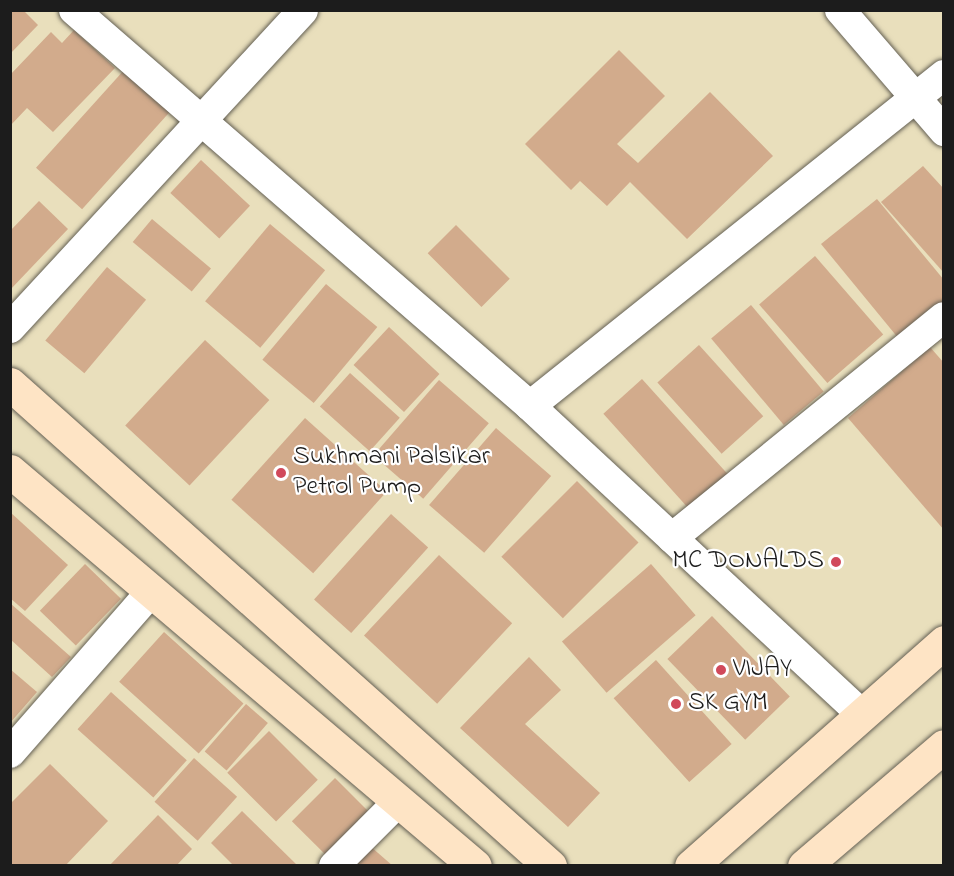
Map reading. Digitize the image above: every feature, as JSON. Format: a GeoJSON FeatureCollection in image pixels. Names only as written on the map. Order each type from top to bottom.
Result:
{"type":"FeatureCollection","features":[{"type":"Feature","properties":{"kind":"main road"},"geometry":{"type":"LineString","coordinates":[[10,384],[550,866]]}},
{"type":"Feature","properties":{"kind":"main road"},"geometry":{"type":"LineString","coordinates":[[10,471],[475,866]]}},
{"type":"Feature","properties":{"kind":"main road"},"geometry":{"type":"LineString","coordinates":[[691,866],[860,712],[944,642]]}},
{"type":"Feature","properties":{"kind":"main road"},"geometry":{"type":"LineString","coordinates":[[804,866],[944,746]]}},
{"type":"Feature","properties":{"kind":"street"},"geometry":{"type":"LineString","coordinates":[[74,10],[530,406],[860,712]]}},
{"type":"Feature","properties":{"kind":"street"},"geometry":{"type":"LineString","coordinates":[[10,328],[303,10]]}},
{"type":"Feature","properties":{"kind":"street"},"geometry":{"type":"LineString","coordinates":[[840,10],[944,131]]}},
{"type":"Feature","properties":{"kind":"street"},"geometry":{"type":"LineString","coordinates":[[530,406],[944,75]]}},
{"type":"Feature","properties":{"kind":"street"},"geometry":{"type":"LineString","coordinates":[[672,538],[944,317]]}},
{"type":"Feature","properties":{"kind":"street"},"geometry":{"type":"LineString","coordinates":[[10,753],[152,591]]}},
{"type":"Feature","properties":{"kind":"street"},"geometry":{"type":"LineString","coordinates":[[334,866],[399,801]]}},
{"type":"Feature","properties":{"kind":"building"},"geometry":{"type":"Polygon","coordinates":[[[10,10],[23,10],[38,25],[10,54],[10,10]]]}},
{"type":"Feature","properties":{"kind":"building"},"geometry":{"type":"Polygon","coordinates":[[[74,30],[115,68],[53,132],[27,108],[10,126],[10,75],[51,32],[62,43],[74,30]]]}},
{"type":"Feature","properties":{"kind":"building"},"geometry":{"type":"Polygon","coordinates":[[[619,50],[665,96],[617,144],[638,163],[710,92],[773,156],[687,239],[630,182],[607,206],[580,181],[571,190],[525,144],[619,50]]]}},
{"type":"Feature","properties":{"kind":"building"},"geometry":{"type":"Polygon","coordinates":[[[125,69],[171,110],[82,209],[36,168],[125,69]]]}},
{"type":"Feature","properties":{"kind":"building"},"geometry":{"type":"Polygon","coordinates":[[[201,160],[250,206],[219,239],[170,193],[201,160]]]}},
{"type":"Feature","properties":{"kind":"building"},"geometry":{"type":"Polygon","coordinates":[[[923,166],[944,189],[944,273],[881,202],[923,166]]]}},
{"type":"Feature","properties":{"kind":"building"},"geometry":{"type":"Polygon","coordinates":[[[877,199],[944,280],[944,303],[899,339],[821,244],[877,199]]]}},
{"type":"Feature","properties":{"kind":"building"},"geometry":{"type":"Polygon","coordinates":[[[39,201],[68,229],[10,290],[10,231],[39,201]]]}},
{"type":"Feature","properties":{"kind":"building"},"geometry":{"type":"Polygon","coordinates":[[[152,219],[211,268],[192,291],[133,242],[152,219]]]}},
{"type":"Feature","properties":{"kind":"building"},"geometry":{"type":"Polygon","coordinates":[[[270,224],[325,270],[260,348],[205,301],[270,224]]]}},
{"type":"Feature","properties":{"kind":"building"},"geometry":{"type":"Polygon","coordinates":[[[456,225],[510,279],[481,307],[428,253],[456,225]]]}},
{"type":"Feature","properties":{"kind":"building"},"geometry":{"type":"Polygon","coordinates":[[[815,256],[883,334],[827,383],[759,305],[815,256]]]}},
{"type":"Feature","properties":{"kind":"building"},"geometry":{"type":"Polygon","coordinates":[[[107,267],[146,300],[84,373],[45,341],[107,267]]]}},
{"type":"Feature","properties":{"kind":"building"},"geometry":{"type":"Polygon","coordinates":[[[326,284],[377,327],[314,403],[262,360],[326,284]]]}},
{"type":"Feature","properties":{"kind":"building"},"geometry":{"type":"Polygon","coordinates":[[[751,305],[824,392],[784,425],[711,338],[751,305]]]}},
{"type":"Feature","properties":{"kind":"building"},"geometry":{"type":"Polygon","coordinates":[[[389,327],[439,374],[404,412],[354,365],[389,327]]]}},
{"type":"Feature","properties":{"kind":"building"},"geometry":{"type":"Polygon","coordinates":[[[205,340],[269,400],[190,486],[125,426],[205,340]]]}},
{"type":"Feature","properties":{"kind":"building"},"geometry":{"type":"Polygon","coordinates":[[[699,345],[763,416],[722,454],[657,382],[699,345]]]}},
{"type":"Feature","properties":{"kind":"building"},"geometry":{"type":"Polygon","coordinates":[[[930,347],[944,363],[944,530],[848,418],[930,347]]]}},
{"type":"Feature","properties":{"kind":"building"},"geometry":{"type":"Polygon","coordinates":[[[350,373],[400,418],[370,451],[320,406],[350,373]]]}},
{"type":"Feature","properties":{"kind":"building"},"geometry":{"type":"Polygon","coordinates":[[[642,379],[732,479],[693,513],[603,414],[642,379]]]}},
{"type":"Feature","properties":{"kind":"building"},"geometry":{"type":"Polygon","coordinates":[[[439,380],[489,423],[423,499],[373,455],[439,380]]]}},
{"type":"Feature","properties":{"kind":"building"},"geometry":{"type":"Polygon","coordinates":[[[305,418],[387,492],[313,573],[231,500],[305,418]]]}},
{"type":"Feature","properties":{"kind":"building"},"geometry":{"type":"Polygon","coordinates":[[[496,428],[551,476],[484,553],[429,505],[496,428]]]}},
{"type":"Feature","properties":{"kind":"building"},"geometry":{"type":"Polygon","coordinates":[[[577,481],[639,543],[563,618],[501,557],[577,481]]]}},
{"type":"Feature","properties":{"kind":"building"},"geometry":{"type":"Polygon","coordinates":[[[10,512],[68,565],[25,611],[10,598],[10,512]]]}},
{"type":"Feature","properties":{"kind":"building"},"geometry":{"type":"Polygon","coordinates":[[[391,514],[428,547],[351,633],[314,599],[391,514]]]}},
{"type":"Feature","properties":{"kind":"building"},"geometry":{"type":"Polygon","coordinates":[[[439,555],[512,623],[437,704],[364,635],[439,555]]]}},
{"type":"Feature","properties":{"kind":"building"},"geometry":{"type":"Polygon","coordinates":[[[85,564],[121,599],[76,645],[40,611],[85,564]]]}},
{"type":"Feature","properties":{"kind":"building"},"geometry":{"type":"Polygon","coordinates":[[[651,564],[696,615],[607,693],[562,641],[651,564]]]}},
{"type":"Feature","properties":{"kind":"building"},"geometry":{"type":"Polygon","coordinates":[[[10,603],[71,657],[52,677],[10,639],[10,603]]]}},
{"type":"Feature","properties":{"kind":"building"},"geometry":{"type":"Polygon","coordinates":[[[712,616],[790,697],[745,740],[667,659],[712,616]]]}},
{"type":"Feature","properties":{"kind":"building"},"geometry":{"type":"Polygon","coordinates":[[[164,632],[244,704],[199,753],[119,682],[164,632]]]}},
{"type":"Feature","properties":{"kind":"building"},"geometry":{"type":"Polygon","coordinates":[[[529,657],[561,690],[525,724],[600,793],[568,827],[460,728],[529,657]]]}},
{"type":"Feature","properties":{"kind":"building"},"geometry":{"type":"Polygon","coordinates":[[[656,660],[732,744],[689,782],[614,698],[656,660]]]}},
{"type":"Feature","properties":{"kind":"building"},"geometry":{"type":"Polygon","coordinates":[[[10,669],[37,692],[10,723],[10,669]]]}},
{"type":"Feature","properties":{"kind":"building"},"geometry":{"type":"Polygon","coordinates":[[[111,692],[187,760],[153,797],[78,729],[111,692]]]}},
{"type":"Feature","properties":{"kind":"building"},"geometry":{"type":"Polygon","coordinates":[[[246,704],[268,723],[227,771],[205,752],[246,704]]]}},
{"type":"Feature","properties":{"kind":"building"},"geometry":{"type":"Polygon","coordinates":[[[269,731],[318,780],[276,822],[227,773],[269,731]]]}},
{"type":"Feature","properties":{"kind":"building"},"geometry":{"type":"Polygon","coordinates":[[[194,758],[237,797],[198,841],[155,802],[194,758]]]}},
{"type":"Feature","properties":{"kind":"building"},"geometry":{"type":"Polygon","coordinates":[[[50,764],[108,821],[65,866],[10,866],[10,804],[50,764]]]}},
{"type":"Feature","properties":{"kind":"building"},"geometry":{"type":"Polygon","coordinates":[[[335,778],[368,811],[325,854],[292,821],[335,778]]]}},
{"type":"Feature","properties":{"kind":"building"},"geometry":{"type":"Polygon","coordinates":[[[242,811],[298,866],[234,866],[211,843],[242,811]]]}},
{"type":"Feature","properties":{"kind":"building"},"geometry":{"type":"Polygon","coordinates":[[[158,815],[192,849],[176,866],[109,866],[158,815]]]}},
{"type":"Feature","properties":{"kind":"building"},"geometry":{"type":"Polygon","coordinates":[[[370,846],[393,866],[352,866],[370,846]]]}},
{"type":"Feature","properties":{"kind":"place","name":"Sukhmani Palsikar Petrol Pump"},"geometry":{"type":"Point","coordinates":[281,473]}},
{"type":"Feature","properties":{"kind":"place","name":"MC DONALDS"},"geometry":{"type":"Point","coordinates":[836,562]}},
{"type":"Feature","properties":{"kind":"place","name":"VIJAY"},"geometry":{"type":"Point","coordinates":[721,670]}},
{"type":"Feature","properties":{"kind":"place","name":"SK GYM"},"geometry":{"type":"Point","coordinates":[676,704]}}]}
